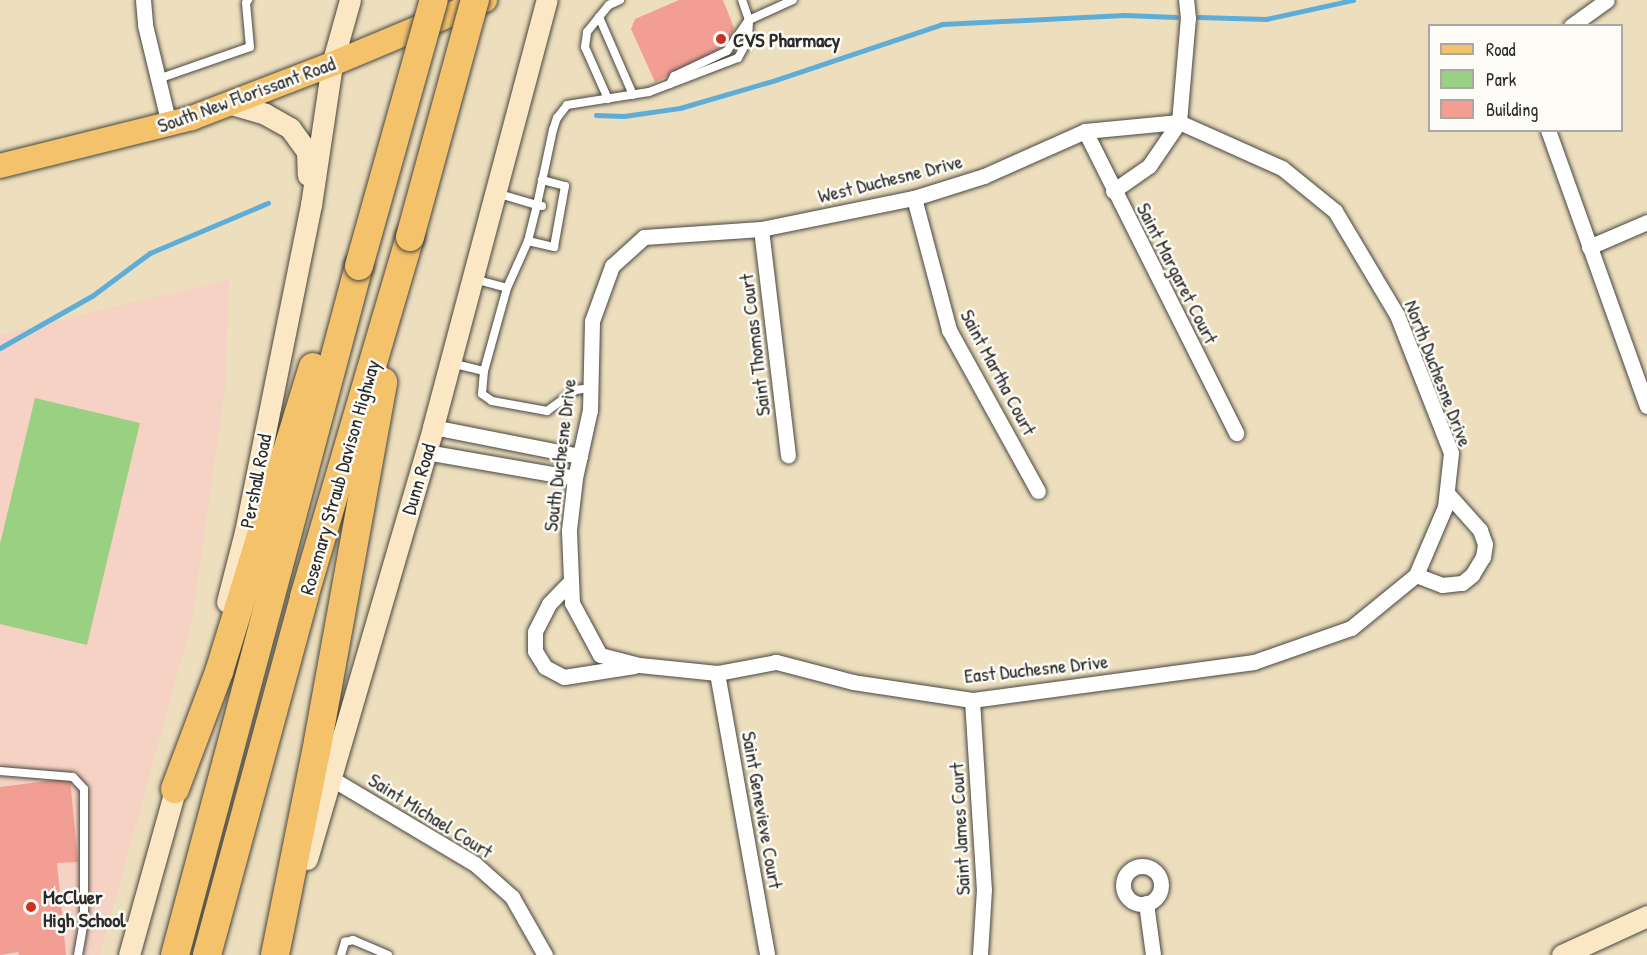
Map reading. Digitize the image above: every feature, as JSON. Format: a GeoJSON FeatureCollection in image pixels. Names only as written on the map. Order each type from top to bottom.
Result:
{"type":"FeatureCollection","features":[{"type":"Feature","properties":{"kind":"highway","name":"Rosemary Straub Davison Highway"},"geometry":{"type":"LineString","coordinates":[[175,955],[359,266],[434,0]]}},
{"type":"Feature","properties":{"kind":"highway","name":"Rosemary Straub Davison Highway"},"geometry":{"type":"LineString","coordinates":[[207,955],[307,586],[410,237],[475,0]]}},
{"type":"Feature","properties":{"kind":"highway"},"geometry":{"type":"LineString","coordinates":[[275,955],[318,741],[410,237]]}},
{"type":"Feature","properties":{"kind":"highway"},"geometry":{"type":"LineString","coordinates":[[175,789],[219,672],[334,299],[359,266]]}},
{"type":"Feature","properties":{"kind":"main road","name":"South New Florissant Road"},"geometry":{"type":"LineString","coordinates":[[0,166],[169,124],[231,104],[485,0]]}},
{"type":"Feature","properties":{"kind":"street"},"geometry":{"type":"LineString","coordinates":[[143,0],[145,25],[169,124]]}},
{"type":"Feature","properties":{"kind":"street","name":"Pershall Road"},"geometry":{"type":"LineString","coordinates":[[129,955],[245,532],[310,205],[332,64],[350,0]]}},
{"type":"Feature","properties":{"kind":"street","name":"Dunn Road"},"geometry":{"type":"LineString","coordinates":[[281,955],[329,777],[451,363],[547,0]]}},
{"type":"Feature","properties":{"kind":"street"},"geometry":{"type":"LineString","coordinates":[[1113,191],[1149,166],[1179,122],[1188,18],[1186,0]]}},
{"type":"Feature","properties":{"kind":"street"},"geometry":{"type":"LineString","coordinates":[[1574,24],[1607,0]]}},
{"type":"Feature","properties":{"kind":"street"},"geometry":{"type":"LineString","coordinates":[[231,104],[265,114],[290,128],[307,151],[310,205]]}},
{"type":"Feature","properties":{"kind":"street","name":"West Duchesne Drive"},"geometry":{"type":"LineString","coordinates":[[612,266],[644,237],[761,229],[914,198],[984,176],[1085,132],[1179,122]]}},
{"type":"Feature","properties":{"kind":"street","name":"North Duchesne Drive"},"geometry":{"type":"LineString","coordinates":[[1179,122],[1282,168],[1335,210],[1397,315],[1451,453],[1445,507],[1416,575]]}},
{"type":"Feature","properties":{"kind":"street","name":"Saint Margaret Court"},"geometry":{"type":"LineString","coordinates":[[1085,132],[1236,433]]}},
{"type":"Feature","properties":{"kind":"street"},"geometry":{"type":"LineString","coordinates":[[1549,132],[1647,406]]}},
{"type":"Feature","properties":{"kind":"street","name":"Saint Martha Court"},"geometry":{"type":"LineString","coordinates":[[914,198],[948,330],[1038,490]]}},
{"type":"Feature","properties":{"kind":"street"},"geometry":{"type":"LineString","coordinates":[[1589,247],[1647,222]]}},
{"type":"Feature","properties":{"kind":"street","name":"Saint Thomas Court"},"geometry":{"type":"LineString","coordinates":[[761,229],[788,455]]}},
{"type":"Feature","properties":{"kind":"street","name":"South Duchesne Drive"},"geometry":{"type":"LineString","coordinates":[[612,266],[592,321],[590,410],[575,478],[569,530],[572,603],[600,655],[639,665]]}},
{"type":"Feature","properties":{"kind":"street"},"geometry":{"type":"LineString","coordinates":[[433,427],[580,456]]}},
{"type":"Feature","properties":{"kind":"street"},"geometry":{"type":"LineString","coordinates":[[426,452],[575,478]]}},
{"type":"Feature","properties":{"kind":"street"},"geometry":{"type":"LineString","coordinates":[[1416,575],[1442,585],[1462,583],[1472,574],[1483,557],[1485,544],[1480,530],[1447,493]]}},
{"type":"Feature","properties":{"kind":"street","name":"East Duchesne Drive"},"geometry":{"type":"LineString","coordinates":[[639,665],[717,673],[776,662],[853,682],[972,700],[1254,662],[1351,628],[1416,575]]}},
{"type":"Feature","properties":{"kind":"street"},"geometry":{"type":"LineString","coordinates":[[571,580],[549,604],[536,632],[535,651],[545,667],[564,677],[639,665]]}},
{"type":"Feature","properties":{"kind":"street","name":"Saint Genevieve Court"},"geometry":{"type":"LineString","coordinates":[[717,673],[767,955]]}},
{"type":"Feature","properties":{"kind":"street","name":"Saint James Court"},"geometry":{"type":"LineString","coordinates":[[972,700],[984,889],[980,955]]}},
{"type":"Feature","properties":{"kind":"street","name":"Saint Michael Court"},"geometry":{"type":"LineString","coordinates":[[329,777],[475,864],[512,897],[545,955]]}},
{"type":"Feature","properties":{"kind":"street"},"geometry":{"type":"LineString","coordinates":[[1146,903],[1153,955]]}},
{"type":"Feature","properties":{"kind":"street"},"geometry":{"type":"LineString","coordinates":[[1562,955],[1647,916]]}},
{"type":"Feature","properties":{"kind":"lane"},"geometry":{"type":"LineString","coordinates":[[158,79],[250,47],[246,3],[248,0]]}},
{"type":"Feature","properties":{"kind":"lane"},"geometry":{"type":"LineString","coordinates":[[608,99],[585,47],[587,32],[609,5],[620,0]]}},
{"type":"Feature","properties":{"kind":"lane"},"geometry":{"type":"LineString","coordinates":[[591,388],[576,390],[547,411],[492,401],[482,394],[484,371],[507,288],[528,241],[539,205],[542,180],[555,124],[567,105],[633,94],[670,84],[738,58],[748,40],[749,20],[742,0]]}},
{"type":"Feature","properties":{"kind":"lane"},"geometry":{"type":"LineString","coordinates":[[670,84],[674,76],[727,51],[749,20],[793,0]]}},
{"type":"Feature","properties":{"kind":"lane"},"geometry":{"type":"LineString","coordinates":[[599,17],[633,94]]}},
{"type":"Feature","properties":{"kind":"lane"},"geometry":{"type":"LineString","coordinates":[[528,241],[554,247],[559,209],[565,186],[542,180]]}},
{"type":"Feature","properties":{"kind":"lane"},"geometry":{"type":"LineString","coordinates":[[496,193],[539,205]]}},
{"type":"Feature","properties":{"kind":"lane"},"geometry":{"type":"LineString","coordinates":[[472,279],[507,288]]}},
{"type":"Feature","properties":{"kind":"lane"},"geometry":{"type":"LineString","coordinates":[[451,363],[484,371]]}},
{"type":"Feature","properties":{"kind":"lane"},"geometry":{"type":"LineString","coordinates":[[0,771],[73,777],[84,789],[84,921],[78,955]]}},
{"type":"Feature","properties":{"kind":"lane"},"geometry":{"type":"LineString","coordinates":[[341,955],[345,942],[353,940],[388,955]]}},
{"type":"Feature","properties":{"kind":"shaded area"},"geometry":{"type":"Polygon","coordinates":[[[229,279],[225,388],[192,621],[100,955],[0,955],[0,335],[229,279]]]}},
{"type":"Feature","properties":{"kind":"green space"},"geometry":{"type":"Polygon","coordinates":[[[35,398],[140,423],[87,645],[0,624],[0,544],[35,398]]]}},
{"type":"Feature","properties":{"kind":"building","name":"CVS Pharmacy"},"geometry":{"type":"Polygon","coordinates":[[[679,0],[723,0],[734,28],[727,49],[655,82],[631,29],[635,19],[679,0]]]}},
{"type":"Feature","properties":{"kind":"building","name":"McCluer High School"},"geometry":{"type":"Polygon","coordinates":[[[70,778],[78,862],[57,863],[66,955],[19,955],[18,952],[0,955],[0,787],[70,778]]]}},
{"type":"Feature","properties":{"kind":"waterway"},"geometry":{"type":"LineString","coordinates":[[1199,17],[1266,19],[1353,0]]}},
{"type":"Feature","properties":{"kind":"waterway"},"geometry":{"type":"LineString","coordinates":[[596,115],[624,116],[680,108],[776,80],[942,24],[1124,15],[1176,17]]}},
{"type":"Feature","properties":{"kind":"waterway"},"geometry":{"type":"LineString","coordinates":[[0,348],[92,296],[150,253],[268,203]]}},
{"type":"Feature","properties":{"kind":"place","name":"CVS Pharmacy"},"geometry":{"type":"Point","coordinates":[721,39]}},
{"type":"Feature","properties":{"kind":"place","name":"McCluer High School"},"geometry":{"type":"Point","coordinates":[31,907]}}]}
